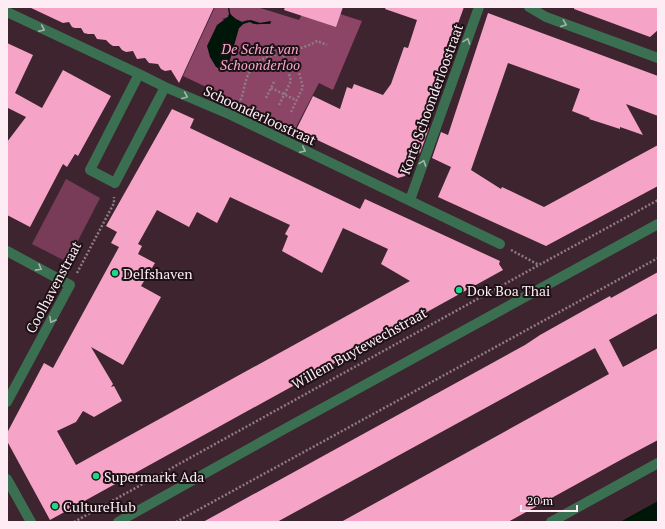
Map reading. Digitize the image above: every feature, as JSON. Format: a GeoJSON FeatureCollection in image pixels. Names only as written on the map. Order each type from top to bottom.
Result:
{"type":"FeatureCollection","features":[{"type":"Feature","properties":{"kind":"street","name":"Korte Schoonderloostraat"},"geometry":{"type":"LineString","coordinates":[[410,200],[479,7]]}},
{"type":"Feature","properties":{"kind":"street"},"geometry":{"type":"LineString","coordinates":[[529,7],[546,17],[658,58]]}},
{"type":"Feature","properties":{"kind":"street","name":"Schoonderloostraat"},"geometry":{"type":"LineString","coordinates":[[7,12],[410,200],[500,244]]}},
{"type":"Feature","properties":{"kind":"street"},"geometry":{"type":"LineString","coordinates":[[139,74],[90,170],[115,183],[165,87]]}},
{"type":"Feature","properties":{"kind":"street"},"geometry":{"type":"LineString","coordinates":[[118,522],[658,224]]}},
{"type":"Feature","properties":{"kind":"street"},"geometry":{"type":"LineString","coordinates":[[7,251],[70,286]]}},
{"type":"Feature","properties":{"kind":"street","name":"Coolhavenstraat"},"geometry":{"type":"LineString","coordinates":[[7,402],[70,286]]}},
{"type":"Feature","properties":{"kind":"street"},"geometry":{"type":"LineString","coordinates":[[551,522],[658,463]]}},
{"type":"Feature","properties":{"kind":"street"},"geometry":{"type":"LineString","coordinates":[[7,479],[31,522]]}},
{"type":"Feature","properties":{"kind":"path"},"geometry":{"type":"LineString","coordinates":[[233,117],[243,98],[250,71],[260,61],[271,55],[293,51],[317,41],[327,45]]}},
{"type":"Feature","properties":{"kind":"path"},"geometry":{"type":"LineString","coordinates":[[291,112],[303,87],[293,51]]}},
{"type":"Feature","properties":{"kind":"path"},"geometry":{"type":"LineString","coordinates":[[279,105],[291,81],[282,53]]}},
{"type":"Feature","properties":{"kind":"path"},"geometry":{"type":"LineString","coordinates":[[266,98],[276,80]]}},
{"type":"Feature","properties":{"kind":"path"},"geometry":{"type":"LineString","coordinates":[[271,88],[296,100]]}},
{"type":"Feature","properties":{"kind":"path","name":"Coolhavenstraat"},"geometry":{"type":"LineString","coordinates":[[70,286],[114,203],[115,183]]}},
{"type":"Feature","properties":{"kind":"path","name":"Willem Buytewechstraat"},"geometry":{"type":"LineString","coordinates":[[74,522],[658,200]]}},
{"type":"Feature","properties":{"kind":"path"},"geometry":{"type":"LineString","coordinates":[[500,244],[539,265]]}},
{"type":"Feature","properties":{"kind":"path"},"geometry":{"type":"LineString","coordinates":[[176,522],[658,258]]}},
{"type":"Feature","properties":{"kind":"shaded area"},"geometry":{"type":"Polygon","coordinates":[[[228,7],[230,14],[242,22],[251,20],[260,23],[271,21],[270,24],[257,24],[250,22],[243,24],[239,28],[228,67],[222,70],[216,67],[210,57],[207,46],[217,25],[228,17],[228,7]]]}},
{"type":"Feature","properties":{"kind":"shaded area"},"geometry":{"type":"Polygon","coordinates":[[[66,179],[100,198],[67,262],[32,244],[66,179]]]}},
{"type":"Feature","properties":{"kind":"shaded area"},"geometry":{"type":"Polygon","coordinates":[[[658,501],[658,522],[620,522],[658,501]]]}},
{"type":"Feature","properties":{"kind":"green space","name":"De Schat van Schoonderloo"},"geometry":{"type":"Polygon","coordinates":[[[215,7],[228,7],[228,17],[222,19],[239,28],[246,22],[254,24],[270,24],[271,22],[260,23],[247,20],[242,22],[233,17],[230,13],[229,7],[257,7],[299,20],[306,7],[318,7],[362,21],[333,90],[319,83],[295,129],[183,76],[215,7]]]}},
{"type":"Feature","properties":{"kind":"building"},"geometry":{"type":"Polygon","coordinates":[[[29,7],[214,7],[179,83],[171,70],[165,71],[161,69],[158,64],[149,63],[145,58],[137,59],[133,51],[126,52],[119,46],[113,46],[106,40],[97,39],[94,34],[84,33],[81,28],[72,27],[69,22],[63,23],[29,7]]]}},
{"type":"Feature","properties":{"kind":"building"},"geometry":{"type":"Polygon","coordinates":[[[285,7],[343,7],[336,27],[284,10],[285,7]]]}},
{"type":"Feature","properties":{"kind":"building"},"geometry":{"type":"Polygon","coordinates":[[[386,7],[464,7],[456,29],[454,28],[421,125],[429,128],[420,153],[410,160],[405,176],[398,178],[296,130],[313,96],[340,109],[347,87],[352,89],[354,84],[383,95],[391,84],[404,47],[408,48],[417,20],[385,9],[386,7]]]}},
{"type":"Feature","properties":{"kind":"building"},"geometry":{"type":"Polygon","coordinates":[[[574,7],[658,7],[658,30],[650,37],[574,9],[574,7]]]}},
{"type":"Feature","properties":{"kind":"building"},"geometry":{"type":"Polygon","coordinates":[[[488,13],[658,76],[658,116],[626,104],[643,135],[589,119],[590,118],[572,111],[580,89],[508,63],[471,170],[501,189],[502,187],[544,207],[658,145],[658,186],[546,246],[438,197],[451,167],[432,158],[441,132],[448,135],[488,13]]]}},
{"type":"Feature","properties":{"kind":"building"},"geometry":{"type":"Polygon","coordinates":[[[7,43],[33,55],[15,93],[42,108],[63,70],[111,96],[78,156],[75,154],[67,167],[63,164],[30,227],[7,215],[7,142],[26,117],[8,108],[7,110],[7,43]]]}},
{"type":"Feature","properties":{"kind":"building"},"geometry":{"type":"Polygon","coordinates":[[[172,109],[194,119],[190,128],[360,209],[365,199],[500,261],[499,264],[503,270],[50,520],[7,441],[7,433],[44,363],[53,368],[119,247],[111,243],[117,232],[106,226],[172,109]],[[230,197],[217,223],[197,212],[189,227],[157,210],[138,244],[142,246],[138,254],[155,263],[141,286],[161,297],[123,365],[91,347],[113,384],[111,387],[114,386],[122,401],[94,417],[83,411],[76,422],[57,431],[76,465],[410,281],[381,264],[388,249],[343,228],[322,273],[282,251],[288,236],[285,234],[290,225],[230,197]]]}},
{"type":"Feature","properties":{"kind":"building"},"geometry":{"type":"Polygon","coordinates":[[[658,272],[658,313],[609,340],[623,367],[658,348],[658,440],[508,522],[341,522],[609,374],[595,348],[277,522],[203,522],[525,345],[610,296],[611,298],[658,272]]]}},
{"type":"Feature","properties":{"kind":"place","name":"Delfshaven"},"geometry":{"type":"Point","coordinates":[115,273]}},
{"type":"Feature","properties":{"kind":"place","name":"Dok Boa Thai"},"geometry":{"type":"Point","coordinates":[459,290]}},
{"type":"Feature","properties":{"kind":"place","name":"Supermarkt Ada"},"geometry":{"type":"Point","coordinates":[96,476]}},
{"type":"Feature","properties":{"kind":"place","name":"CultureHub"},"geometry":{"type":"Point","coordinates":[55,506]}}]}
